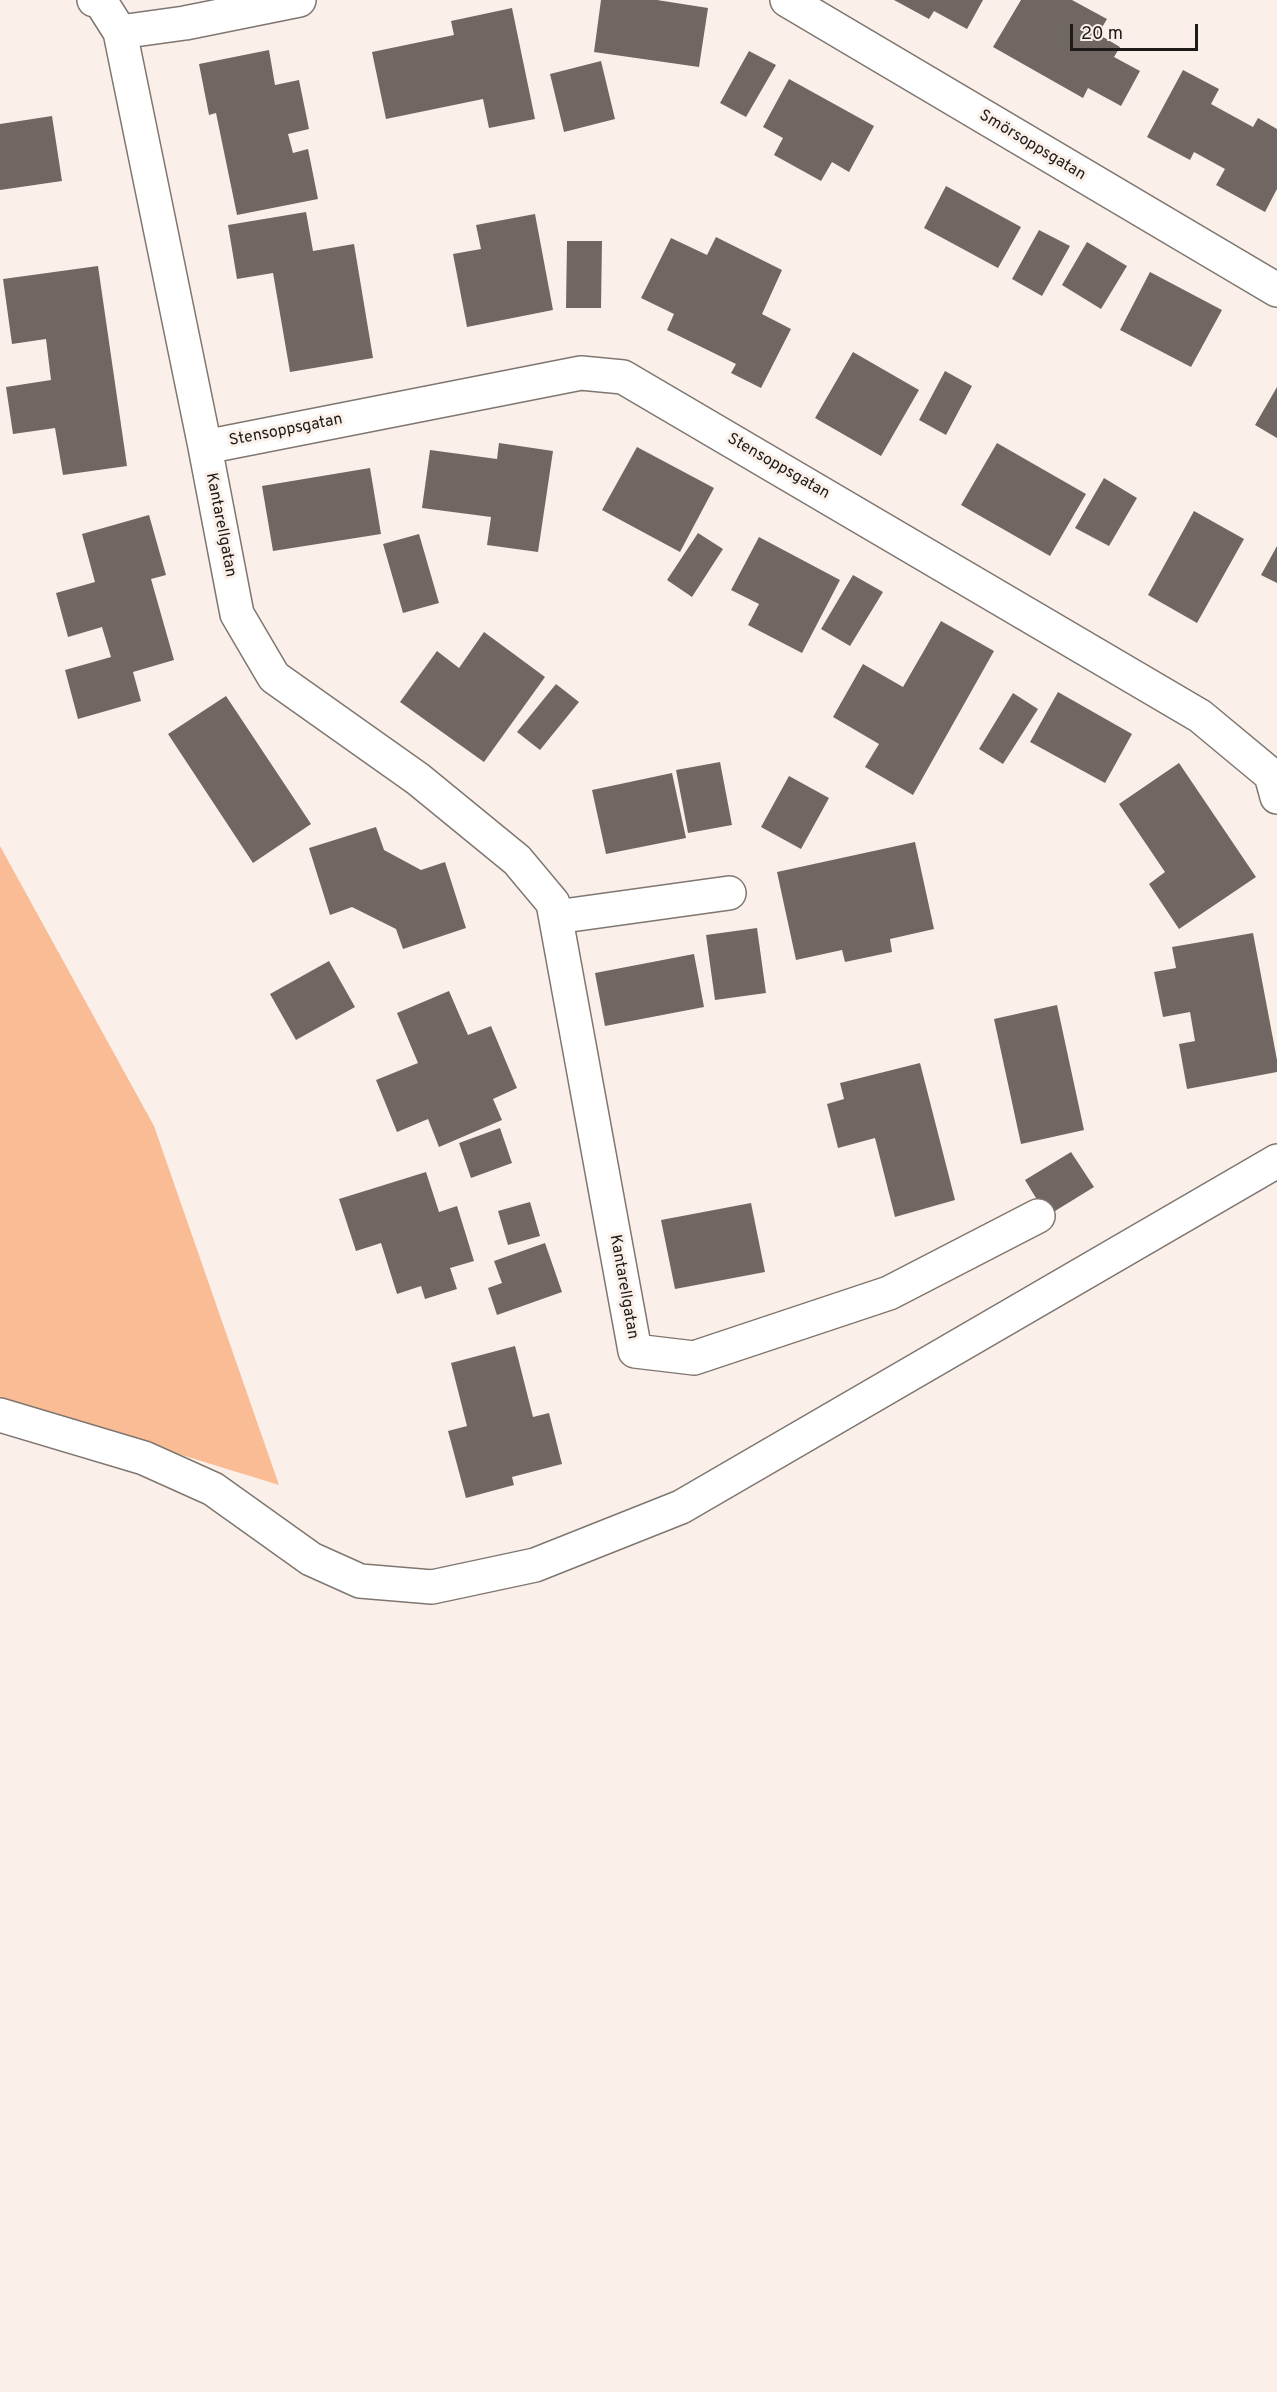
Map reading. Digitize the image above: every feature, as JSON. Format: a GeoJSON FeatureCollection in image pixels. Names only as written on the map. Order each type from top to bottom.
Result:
{"type":"FeatureCollection","features":[{"type":"Feature","properties":{"kind":"street"},"geometry":{"type":"LineString","coordinates":[[120,32],[299,0]]}},
{"type":"Feature","properties":{"kind":"street","name":"Smörsoppsgatan"},"geometry":{"type":"LineString","coordinates":[[787,0],[1277,290]]}},
{"type":"Feature","properties":{"kind":"street","name":"Kantarellgatan"},"geometry":{"type":"LineString","coordinates":[[99,1],[120,32],[237,614],[274,677],[418,779],[517,860],[553,903],[635,1351],[694,1358],[889,1293],[1038,1216]]}},
{"type":"Feature","properties":{"kind":"street","name":"Stensoppsgatan"},"geometry":{"type":"LineString","coordinates":[[205,447],[581,373],[623,378],[1200,716],[1271,775],[1277,797]]}},
{"type":"Feature","properties":{"kind":"street"},"geometry":{"type":"LineString","coordinates":[[556,917],[729,892]]}},
{"type":"Feature","properties":{"kind":"street"},"geometry":{"type":"LineString","coordinates":[[0,1415],[144,1458],[213,1489],[311,1559],[360,1581],[432,1587],[535,1565],[681,1507],[1277,1161]]}},
{"type":"Feature","properties":{"kind":"shaded area"},"geometry":{"type":"Polygon","coordinates":[[[0,846],[154,1126],[279,1485],[0,1399],[0,846]]]}},
{"type":"Feature","properties":{"kind":"building"},"geometry":{"type":"Polygon","coordinates":[[[601,0],[657,0],[708,8],[699,67],[594,52],[601,0]]]}},
{"type":"Feature","properties":{"kind":"building"},"geometry":{"type":"Polygon","coordinates":[[[894,0],[983,0],[967,29],[934,11],[929,19],[894,0]]]}},
{"type":"Feature","properties":{"kind":"building"},"geometry":{"type":"Polygon","coordinates":[[[1021,0],[1072,0],[1107,19],[1098,34],[1120,47],[1114,57],[1140,71],[1121,106],[1088,88],[1083,98],[993,47],[1021,0]]]}},
{"type":"Feature","properties":{"kind":"building"},"geometry":{"type":"Polygon","coordinates":[[[512,8],[535,119],[489,128],[483,99],[386,119],[372,52],[454,35],[451,21],[512,8]]]}},
{"type":"Feature","properties":{"kind":"building"},"geometry":{"type":"Polygon","coordinates":[[[269,50],[275,85],[299,80],[309,129],[288,134],[293,153],[308,149],[318,199],[237,215],[216,113],[209,115],[199,64],[269,50]]]}},
{"type":"Feature","properties":{"kind":"building"},"geometry":{"type":"Polygon","coordinates":[[[749,51],[776,65],[746,117],[720,103],[749,51]]]}},
{"type":"Feature","properties":{"kind":"building"},"geometry":{"type":"Polygon","coordinates":[[[601,61],[615,119],[564,132],[550,74],[601,61]]]}},
{"type":"Feature","properties":{"kind":"building"},"geometry":{"type":"Polygon","coordinates":[[[1183,70],[1219,89],[1211,104],[1253,127],[1258,118],[1277,129],[1277,189],[1265,212],[1216,185],[1225,169],[1194,152],[1190,160],[1147,137],[1183,70]]]}},
{"type":"Feature","properties":{"kind":"building"},"geometry":{"type":"Polygon","coordinates":[[[789,79],[874,126],[849,172],[832,162],[821,181],[774,155],[783,138],[763,127],[789,79]]]}},
{"type":"Feature","properties":{"kind":"building"},"geometry":{"type":"Polygon","coordinates":[[[52,116],[62,181],[0,190],[0,124],[52,116]]]}},
{"type":"Feature","properties":{"kind":"building"},"geometry":{"type":"Polygon","coordinates":[[[946,186],[1021,227],[998,268],[924,228],[946,186]]]}},
{"type":"Feature","properties":{"kind":"building"},"geometry":{"type":"Polygon","coordinates":[[[306,212],[313,251],[354,244],[373,358],[290,372],[273,273],[237,279],[228,225],[306,212]]]}},
{"type":"Feature","properties":{"kind":"building"},"geometry":{"type":"Polygon","coordinates":[[[535,214],[553,310],[467,327],[453,254],[481,249],[476,225],[535,214]]]}},
{"type":"Feature","properties":{"kind":"building"},"geometry":{"type":"Polygon","coordinates":[[[1039,230],[1070,246],[1042,296],[1012,279],[1039,230]]]}},
{"type":"Feature","properties":{"kind":"building"},"geometry":{"type":"Polygon","coordinates":[[[716,237],[782,270],[762,314],[791,329],[761,388],[731,373],[736,364],[667,330],[674,314],[641,298],[671,238],[707,255],[716,237]]]}},
{"type":"Feature","properties":{"kind":"building"},"geometry":{"type":"Polygon","coordinates":[[[567,241],[602,241],[601,308],[566,308],[567,241]]]}},
{"type":"Feature","properties":{"kind":"building"},"geometry":{"type":"Polygon","coordinates":[[[1087,242],[1127,266],[1101,309],[1062,285],[1087,242]]]}},
{"type":"Feature","properties":{"kind":"building"},"geometry":{"type":"Polygon","coordinates":[[[98,266],[127,466],[63,475],[55,428],[13,434],[6,387],[51,380],[46,339],[12,344],[3,279],[98,266]]]}},
{"type":"Feature","properties":{"kind":"building"},"geometry":{"type":"Polygon","coordinates":[[[1150,272],[1222,310],[1191,367],[1120,330],[1150,272]]]}},
{"type":"Feature","properties":{"kind":"building"},"geometry":{"type":"Polygon","coordinates":[[[853,352],[919,390],[881,456],[815,418],[853,352]]]}},
{"type":"Feature","properties":{"kind":"building"},"geometry":{"type":"Polygon","coordinates":[[[945,371],[972,386],[946,435],[919,420],[945,371]]]}},
{"type":"Feature","properties":{"kind":"building"},"geometry":{"type":"Polygon","coordinates":[[[1277,387],[1277,438],[1255,425],[1277,387]]]}},
{"type":"Feature","properties":{"kind":"building"},"geometry":{"type":"Polygon","coordinates":[[[499,443],[553,451],[538,552],[487,545],[491,517],[422,508],[430,450],[497,459],[499,443]]]}},
{"type":"Feature","properties":{"kind":"building"},"geometry":{"type":"Polygon","coordinates":[[[997,443],[1086,494],[1050,556],[961,505],[997,443]]]}},
{"type":"Feature","properties":{"kind":"building"},"geometry":{"type":"Polygon","coordinates":[[[637,447],[714,488],[680,552],[602,510],[637,447]]]}},
{"type":"Feature","properties":{"kind":"building"},"geometry":{"type":"Polygon","coordinates":[[[370,468],[381,534],[273,551],[262,486],[370,468]]]}},
{"type":"Feature","properties":{"kind":"building"},"geometry":{"type":"Polygon","coordinates":[[[1104,478],[1137,498],[1109,546],[1075,528],[1104,478]]]}},
{"type":"Feature","properties":{"kind":"building"},"geometry":{"type":"Polygon","coordinates":[[[1194,511],[1244,539],[1197,623],[1148,595],[1194,511]]]}},
{"type":"Feature","properties":{"kind":"building"},"geometry":{"type":"Polygon","coordinates":[[[149,515],[166,575],[151,579],[174,660],[133,672],[141,701],[78,719],[65,670],[111,657],[102,627],[68,637],[56,593],[95,582],[82,534],[149,515]]]}},
{"type":"Feature","properties":{"kind":"building"},"geometry":{"type":"Polygon","coordinates":[[[698,533],[723,549],[692,597],[667,580],[698,533]]]}},
{"type":"Feature","properties":{"kind":"building"},"geometry":{"type":"Polygon","coordinates":[[[419,534],[439,603],[403,613],[383,544],[419,534]]]}},
{"type":"Feature","properties":{"kind":"building"},"geometry":{"type":"Polygon","coordinates":[[[759,537],[840,580],[802,653],[748,625],[759,604],[731,590],[759,537]]]}},
{"type":"Feature","properties":{"kind":"building"},"geometry":{"type":"Polygon","coordinates":[[[1277,546],[1277,583],[1261,575],[1277,546]]]}},
{"type":"Feature","properties":{"kind":"building"},"geometry":{"type":"Polygon","coordinates":[[[853,575],[883,592],[850,646],[821,629],[853,575]]]}},
{"type":"Feature","properties":{"kind":"building"},"geometry":{"type":"Polygon","coordinates":[[[941,621],[994,651],[913,795],[865,767],[879,744],[833,717],[863,664],[903,687],[941,621]]]}},
{"type":"Feature","properties":{"kind":"building"},"geometry":{"type":"Polygon","coordinates":[[[484,632],[545,677],[484,762],[400,702],[437,651],[459,668],[484,632]]]}},
{"type":"Feature","properties":{"kind":"building"},"geometry":{"type":"Polygon","coordinates":[[[556,684],[579,702],[540,750],[517,732],[556,684]]]}},
{"type":"Feature","properties":{"kind":"building"},"geometry":{"type":"Polygon","coordinates":[[[1058,692],[1132,734],[1105,783],[1030,742],[1058,692]]]}},
{"type":"Feature","properties":{"kind":"building"},"geometry":{"type":"Polygon","coordinates":[[[1013,693],[1038,709],[1003,764],[979,749],[1013,693]]]}},
{"type":"Feature","properties":{"kind":"building"},"geometry":{"type":"Polygon","coordinates":[[[226,696],[311,824],[253,863],[168,734],[226,696]]]}},
{"type":"Feature","properties":{"kind":"building"},"geometry":{"type":"Polygon","coordinates":[[[720,762],[732,825],[688,833],[676,770],[720,762]]]}},
{"type":"Feature","properties":{"kind":"building"},"geometry":{"type":"Polygon","coordinates":[[[1179,763],[1256,877],[1179,929],[1149,884],[1165,872],[1119,804],[1179,763]]]}},
{"type":"Feature","properties":{"kind":"building"},"geometry":{"type":"Polygon","coordinates":[[[672,773],[686,838],[606,854],[592,790],[672,773]]]}},
{"type":"Feature","properties":{"kind":"building"},"geometry":{"type":"Polygon","coordinates":[[[789,776],[829,798],[801,849],[761,827],[789,776]]]}},
{"type":"Feature","properties":{"kind":"building"},"geometry":{"type":"Polygon","coordinates":[[[376,827],[384,850],[421,870],[445,862],[466,928],[403,949],[396,929],[352,907],[330,915],[309,848],[376,827]]]}},
{"type":"Feature","properties":{"kind":"building"},"geometry":{"type":"Polygon","coordinates":[[[915,842],[934,929],[890,939],[892,952],[845,962],[842,950],[796,960],[777,872],[915,842]]]}},
{"type":"Feature","properties":{"kind":"building"},"geometry":{"type":"Polygon","coordinates":[[[757,928],[766,993],[715,1000],[706,935],[757,928]]]}},
{"type":"Feature","properties":{"kind":"building"},"geometry":{"type":"Polygon","coordinates":[[[1253,933],[1277,1060],[1277,1072],[1187,1089],[1179,1044],[1195,1041],[1190,1012],[1163,1017],[1154,972],[1176,968],[1172,947],[1253,933]]]}},
{"type":"Feature","properties":{"kind":"building"},"geometry":{"type":"Polygon","coordinates":[[[694,954],[704,1007],[605,1026],[595,973],[694,954]]]}},
{"type":"Feature","properties":{"kind":"building"},"geometry":{"type":"Polygon","coordinates":[[[329,961],[355,1007],[296,1040],[270,994],[329,961]]]}},
{"type":"Feature","properties":{"kind":"building"},"geometry":{"type":"Polygon","coordinates":[[[449,991],[468,1035],[491,1026],[517,1088],[493,1099],[502,1120],[439,1147],[428,1119],[397,1132],[376,1080],[418,1063],[397,1013],[449,991]]]}},
{"type":"Feature","properties":{"kind":"building"},"geometry":{"type":"Polygon","coordinates":[[[1057,1005],[1084,1130],[1021,1144],[994,1019],[1057,1005]]]}},
{"type":"Feature","properties":{"kind":"building"},"geometry":{"type":"Polygon","coordinates":[[[920,1063],[955,1200],[895,1217],[875,1138],[838,1148],[827,1104],[844,1099],[840,1083],[920,1063]]]}},
{"type":"Feature","properties":{"kind":"building"},"geometry":{"type":"Polygon","coordinates":[[[500,1128],[512,1163],[471,1178],[459,1143],[500,1128]]]}},
{"type":"Feature","properties":{"kind":"building"},"geometry":{"type":"Polygon","coordinates":[[[1071,1152],[1094,1187],[1047,1216],[1025,1180],[1071,1152]]]}},
{"type":"Feature","properties":{"kind":"building"},"geometry":{"type":"Polygon","coordinates":[[[426,1172],[439,1212],[457,1206],[474,1261],[450,1268],[457,1289],[425,1299],[421,1286],[397,1294],[381,1243],[356,1251],[339,1199],[426,1172]]]}},
{"type":"Feature","properties":{"kind":"building"},"geometry":{"type":"Polygon","coordinates":[[[530,1202],[540,1236],[508,1245],[498,1211],[530,1202]]]}},
{"type":"Feature","properties":{"kind":"building"},"geometry":{"type":"Polygon","coordinates":[[[751,1203],[765,1272],[675,1289],[661,1220],[751,1203]]]}},
{"type":"Feature","properties":{"kind":"building"},"geometry":{"type":"Polygon","coordinates":[[[545,1243],[562,1292],[497,1315],[488,1288],[502,1283],[494,1261],[545,1243]]]}},
{"type":"Feature","properties":{"kind":"building"},"geometry":{"type":"Polygon","coordinates":[[[515,1346],[533,1417],[549,1413],[562,1464],[512,1477],[514,1485],[466,1498],[448,1431],[467,1426],[451,1363],[515,1346]]]}}]}
